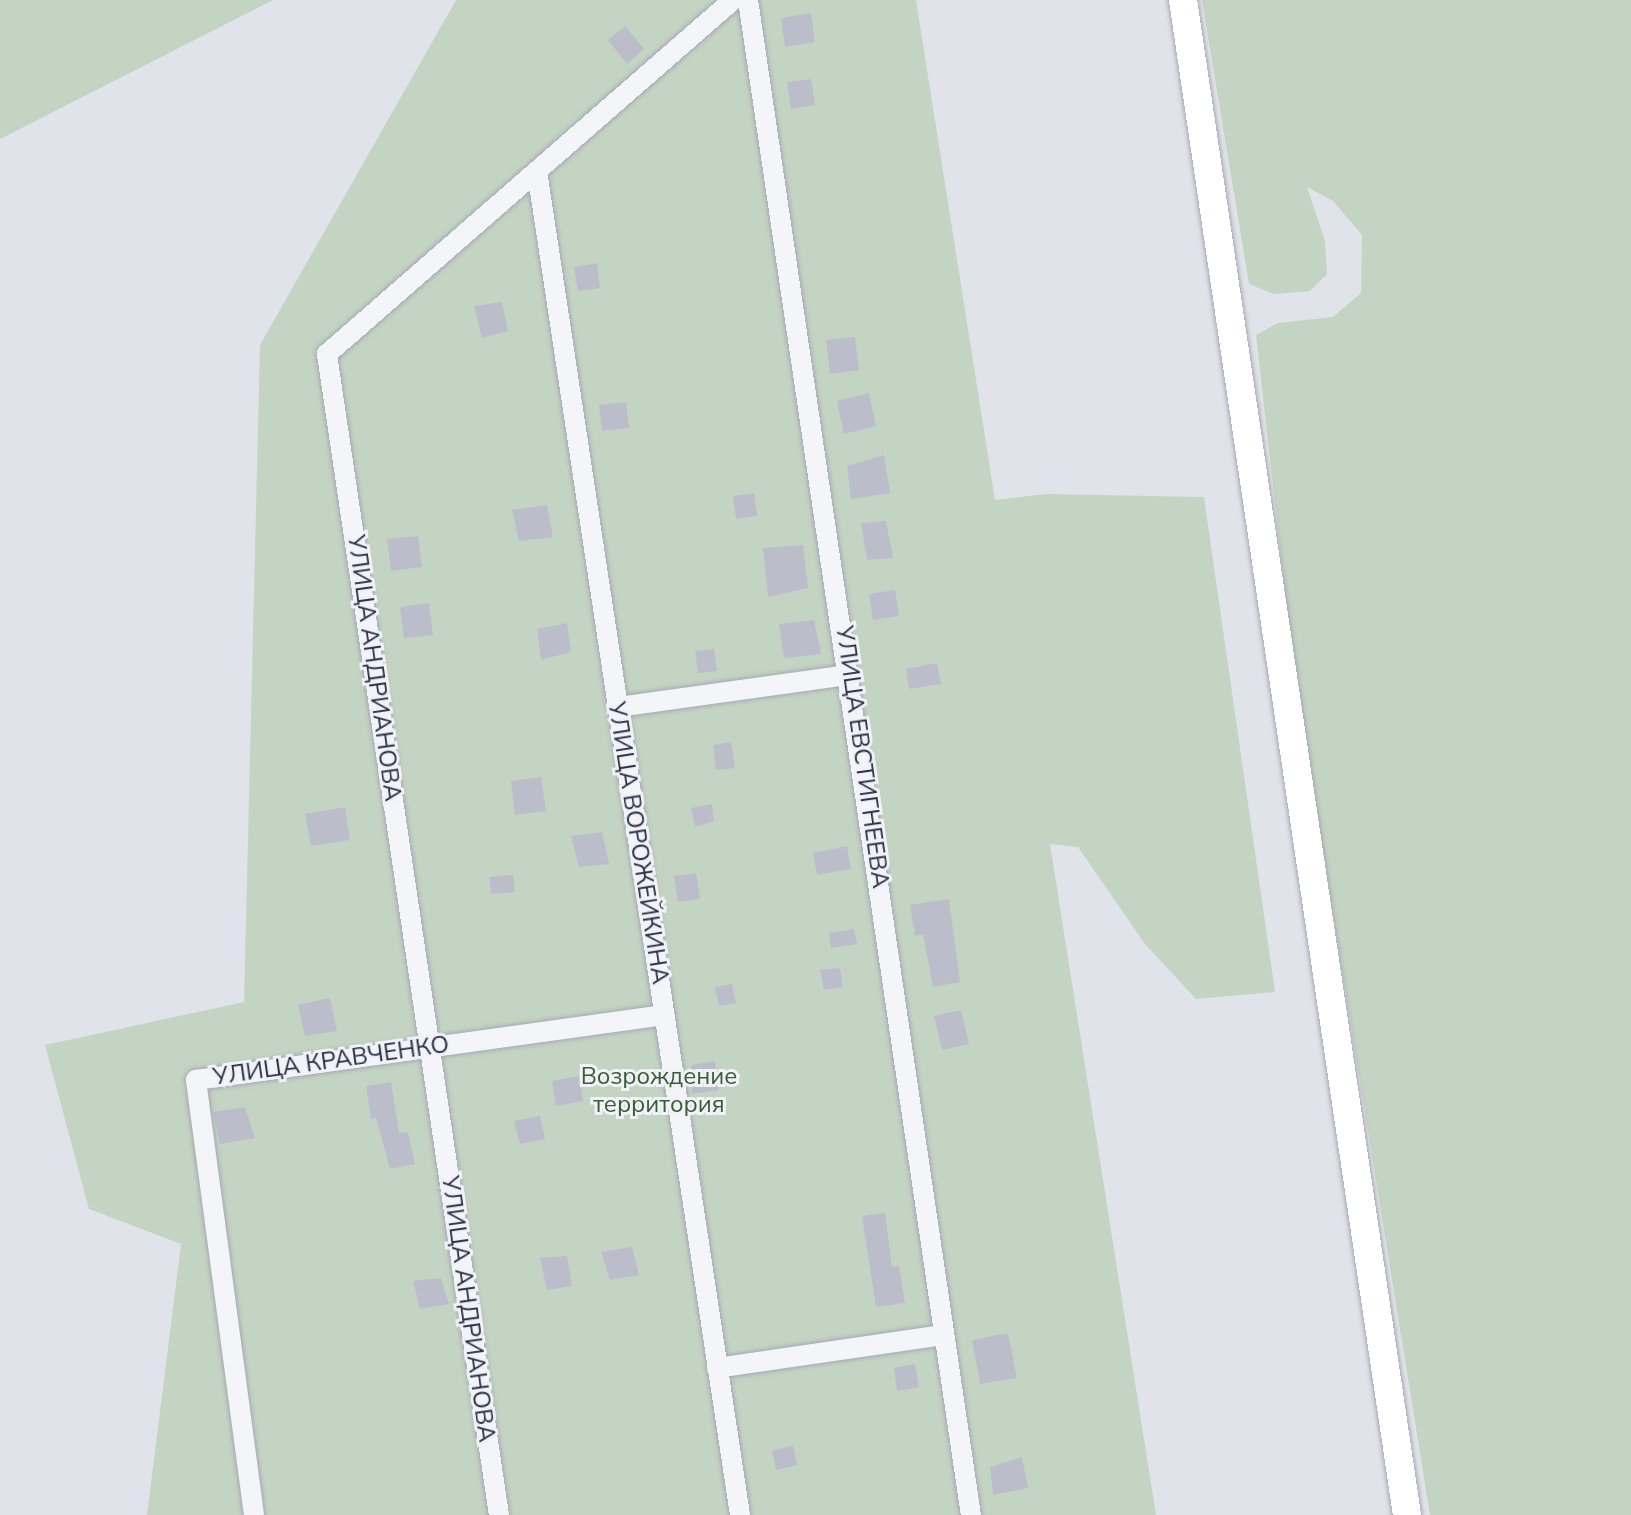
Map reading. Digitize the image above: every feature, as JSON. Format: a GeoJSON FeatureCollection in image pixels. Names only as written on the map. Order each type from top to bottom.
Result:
{"type":"FeatureCollection","features":[{"type":"Feature","properties":{"kind":"main road"},"geometry":{"type":"LineString","coordinates":[[1183,0],[1407,1515]]}},
{"type":"Feature","properties":{"kind":"street","name":"УЛИЦА АНДРИАНОВА"},"geometry":{"type":"LineString","coordinates":[[499,1515],[327,354],[733,0]]}},
{"type":"Feature","properties":{"kind":"street","name":"УЛИЦА ЕВСТИГНЕЕВА"},"geometry":{"type":"LineString","coordinates":[[748,0],[850,675],[971,1515]]}},
{"type":"Feature","properties":{"kind":"street","name":"УЛИЦА ВОРОЖЕЙКИНА"},"geometry":{"type":"LineString","coordinates":[[537,171],[740,1515]]}},
{"type":"Feature","properties":{"kind":"street"},"geometry":{"type":"LineString","coordinates":[[618,707],[850,675]]}},
{"type":"Feature","properties":{"kind":"street","name":"УЛИЦА КРАВЧЕНКО"},"geometry":{"type":"LineString","coordinates":[[254,1515],[196,1080],[664,1015]]}},
{"type":"Feature","properties":{"kind":"street"},"geometry":{"type":"LineString","coordinates":[[717,1368],[944,1335]]}},
{"type":"Feature","properties":{"kind":"green space"},"geometry":{"type":"Polygon","coordinates":[[[0,0],[273,0],[0,139],[0,0]]]}},
{"type":"Feature","properties":{"kind":"green space","name":"Возрождение территория"},"geometry":{"type":"Polygon","coordinates":[[[456,0],[916,0],[995,500],[1047,494],[1204,497],[1275,992],[1196,999],[1145,944],[1078,847],[1050,844],[1156,1515],[147,1515],[181,1244],[89,1209],[45,1045],[244,1002],[260,345],[456,0]]]}},
{"type":"Feature","properties":{"kind":"green space"},"geometry":{"type":"Polygon","coordinates":[[[1202,0],[1631,0],[1631,1515],[1430,1515],[1294,672],[1256,335],[1278,323],[1333,317],[1361,293],[1362,235],[1333,201],[1307,187],[1325,241],[1327,274],[1310,291],[1274,294],[1249,284],[1202,0]]]}},
{"type":"Feature","properties":{"kind":"building"},"geometry":{"type":"Polygon","coordinates":[[[811,13],[815,42],[785,47],[781,18],[811,13]]]}},
{"type":"Feature","properties":{"kind":"building"},"geometry":{"type":"Polygon","coordinates":[[[625,26],[644,49],[627,64],[608,40],[625,26]]]}},
{"type":"Feature","properties":{"kind":"building"},"geometry":{"type":"Polygon","coordinates":[[[811,79],[815,105],[791,109],[787,82],[811,79]]]}},
{"type":"Feature","properties":{"kind":"building"},"geometry":{"type":"Polygon","coordinates":[[[597,263],[600,288],[578,291],[574,267],[597,263]]]}},
{"type":"Feature","properties":{"kind":"building"},"geometry":{"type":"Polygon","coordinates":[[[502,302],[508,331],[482,338],[474,306],[502,302]]]}},
{"type":"Feature","properties":{"kind":"building"},"geometry":{"type":"Polygon","coordinates":[[[855,337],[859,370],[830,374],[826,340],[855,337]]]}},
{"type":"Feature","properties":{"kind":"building"},"geometry":{"type":"Polygon","coordinates":[[[869,393],[876,426],[844,434],[837,401],[869,393]]]}},
{"type":"Feature","properties":{"kind":"building"},"geometry":{"type":"Polygon","coordinates":[[[626,402],[629,428],[602,431],[599,405],[626,402]]]}},
{"type":"Feature","properties":{"kind":"building"},"geometry":{"type":"Polygon","coordinates":[[[884,455],[890,493],[851,499],[847,466],[884,455]]]}},
{"type":"Feature","properties":{"kind":"building"},"geometry":{"type":"Polygon","coordinates":[[[754,493],[757,516],[736,519],[733,496],[754,493]]]}},
{"type":"Feature","properties":{"kind":"building"},"geometry":{"type":"Polygon","coordinates":[[[547,505],[553,537],[519,541],[512,510],[547,505]]]}},
{"type":"Feature","properties":{"kind":"building"},"geometry":{"type":"Polygon","coordinates":[[[886,521],[893,558],[867,560],[861,523],[886,521]]]}},
{"type":"Feature","properties":{"kind":"building"},"geometry":{"type":"Polygon","coordinates":[[[418,536],[422,567],[391,571],[387,539],[418,536]]]}},
{"type":"Feature","properties":{"kind":"building"},"geometry":{"type":"Polygon","coordinates":[[[803,545],[808,588],[768,597],[763,548],[803,545]]]}},
{"type":"Feature","properties":{"kind":"building"},"geometry":{"type":"Polygon","coordinates":[[[895,590],[899,616],[873,620],[869,594],[895,590]]]}},
{"type":"Feature","properties":{"kind":"building"},"geometry":{"type":"Polygon","coordinates":[[[429,603],[433,635],[404,638],[400,607],[429,603]]]}},
{"type":"Feature","properties":{"kind":"building"},"geometry":{"type":"Polygon","coordinates":[[[814,620],[821,654],[784,658],[779,624],[814,620]]]}},
{"type":"Feature","properties":{"kind":"building"},"geometry":{"type":"Polygon","coordinates":[[[567,623],[571,652],[541,660],[537,629],[567,623]]]}},
{"type":"Feature","properties":{"kind":"building"},"geometry":{"type":"Polygon","coordinates":[[[714,649],[717,671],[698,673],[695,651],[714,649]]]}},
{"type":"Feature","properties":{"kind":"building"},"geometry":{"type":"Polygon","coordinates":[[[937,663],[941,684],[909,689],[906,669],[937,663]]]}},
{"type":"Feature","properties":{"kind":"building"},"geometry":{"type":"Polygon","coordinates":[[[731,742],[735,768],[716,770],[713,745],[731,742]]]}},
{"type":"Feature","properties":{"kind":"building"},"geometry":{"type":"Polygon","coordinates":[[[541,777],[546,811],[515,815],[511,781],[541,777]]]}},
{"type":"Feature","properties":{"kind":"building"},"geometry":{"type":"Polygon","coordinates":[[[712,804],[714,821],[695,827],[691,808],[712,804]]]}},
{"type":"Feature","properties":{"kind":"building"},"geometry":{"type":"Polygon","coordinates":[[[345,807],[350,840],[311,846],[305,814],[345,807]]]}},
{"type":"Feature","properties":{"kind":"building"},"geometry":{"type":"Polygon","coordinates":[[[602,832],[609,864],[579,867],[571,836],[602,832]]]}},
{"type":"Feature","properties":{"kind":"building"},"geometry":{"type":"Polygon","coordinates":[[[847,846],[851,869],[817,875],[813,853],[847,846]]]}},
{"type":"Feature","properties":{"kind":"building"},"geometry":{"type":"Polygon","coordinates":[[[696,873],[700,899],[678,902],[674,876],[696,873]]]}},
{"type":"Feature","properties":{"kind":"building"},"geometry":{"type":"Polygon","coordinates":[[[513,875],[515,892],[491,894],[489,877],[513,875]]]}},
{"type":"Feature","properties":{"kind":"building"},"geometry":{"type":"Polygon","coordinates":[[[949,899],[960,982],[933,987],[923,934],[915,936],[910,905],[949,899]]]}},
{"type":"Feature","properties":{"kind":"building"},"geometry":{"type":"Polygon","coordinates":[[[854,929],[857,944],[831,948],[829,933],[854,929]]]}},
{"type":"Feature","properties":{"kind":"building"},"geometry":{"type":"Polygon","coordinates":[[[840,968],[843,987],[824,990],[820,970],[840,968]]]}},
{"type":"Feature","properties":{"kind":"building"},"geometry":{"type":"Polygon","coordinates":[[[732,984],[736,1003],[719,1006],[715,987],[732,984]]]}},
{"type":"Feature","properties":{"kind":"building"},"geometry":{"type":"Polygon","coordinates":[[[330,998],[337,1031],[305,1036],[298,1005],[330,998]]]}},
{"type":"Feature","properties":{"kind":"building"},"geometry":{"type":"Polygon","coordinates":[[[961,1010],[969,1044],[942,1050],[934,1016],[961,1010]]]}},
{"type":"Feature","properties":{"kind":"building"},"geometry":{"type":"Polygon","coordinates":[[[715,1061],[719,1090],[692,1094],[691,1065],[715,1061]]]}},
{"type":"Feature","properties":{"kind":"building"},"geometry":{"type":"Polygon","coordinates":[[[579,1076],[583,1101],[556,1106],[552,1081],[579,1076]]]}},
{"type":"Feature","properties":{"kind":"building"},"geometry":{"type":"Polygon","coordinates":[[[391,1082],[399,1133],[408,1132],[415,1164],[390,1169],[376,1118],[371,1119],[366,1086],[391,1082]]]}},
{"type":"Feature","properties":{"kind":"building"},"geometry":{"type":"Polygon","coordinates":[[[245,1107],[255,1138],[220,1144],[213,1112],[245,1107]]]}},
{"type":"Feature","properties":{"kind":"building"},"geometry":{"type":"Polygon","coordinates":[[[540,1116],[545,1139],[520,1144],[514,1121],[540,1116]]]}},
{"type":"Feature","properties":{"kind":"building"},"geometry":{"type":"Polygon","coordinates":[[[885,1213],[892,1267],[899,1266],[905,1303],[876,1307],[862,1216],[885,1213]]]}},
{"type":"Feature","properties":{"kind":"building"},"geometry":{"type":"Polygon","coordinates":[[[632,1247],[639,1275],[610,1280],[601,1252],[632,1247]]]}},
{"type":"Feature","properties":{"kind":"building"},"geometry":{"type":"Polygon","coordinates":[[[567,1256],[572,1286],[547,1290],[540,1258],[567,1256]]]}},
{"type":"Feature","properties":{"kind":"building"},"geometry":{"type":"Polygon","coordinates":[[[441,1278],[449,1304],[420,1309],[413,1281],[441,1278]]]}},
{"type":"Feature","properties":{"kind":"building"},"geometry":{"type":"Polygon","coordinates":[[[1008,1333],[1017,1378],[980,1384],[972,1340],[1008,1333]]]}},
{"type":"Feature","properties":{"kind":"building"},"geometry":{"type":"Polygon","coordinates":[[[915,1364],[919,1387],[897,1391],[894,1368],[915,1364]]]}},
{"type":"Feature","properties":{"kind":"building"},"geometry":{"type":"Polygon","coordinates":[[[793,1445],[797,1465],[776,1470],[772,1451],[793,1445]]]}},
{"type":"Feature","properties":{"kind":"building"},"geometry":{"type":"Polygon","coordinates":[[[1022,1457],[1028,1488],[993,1495],[990,1467],[1022,1457]]]}}]}
